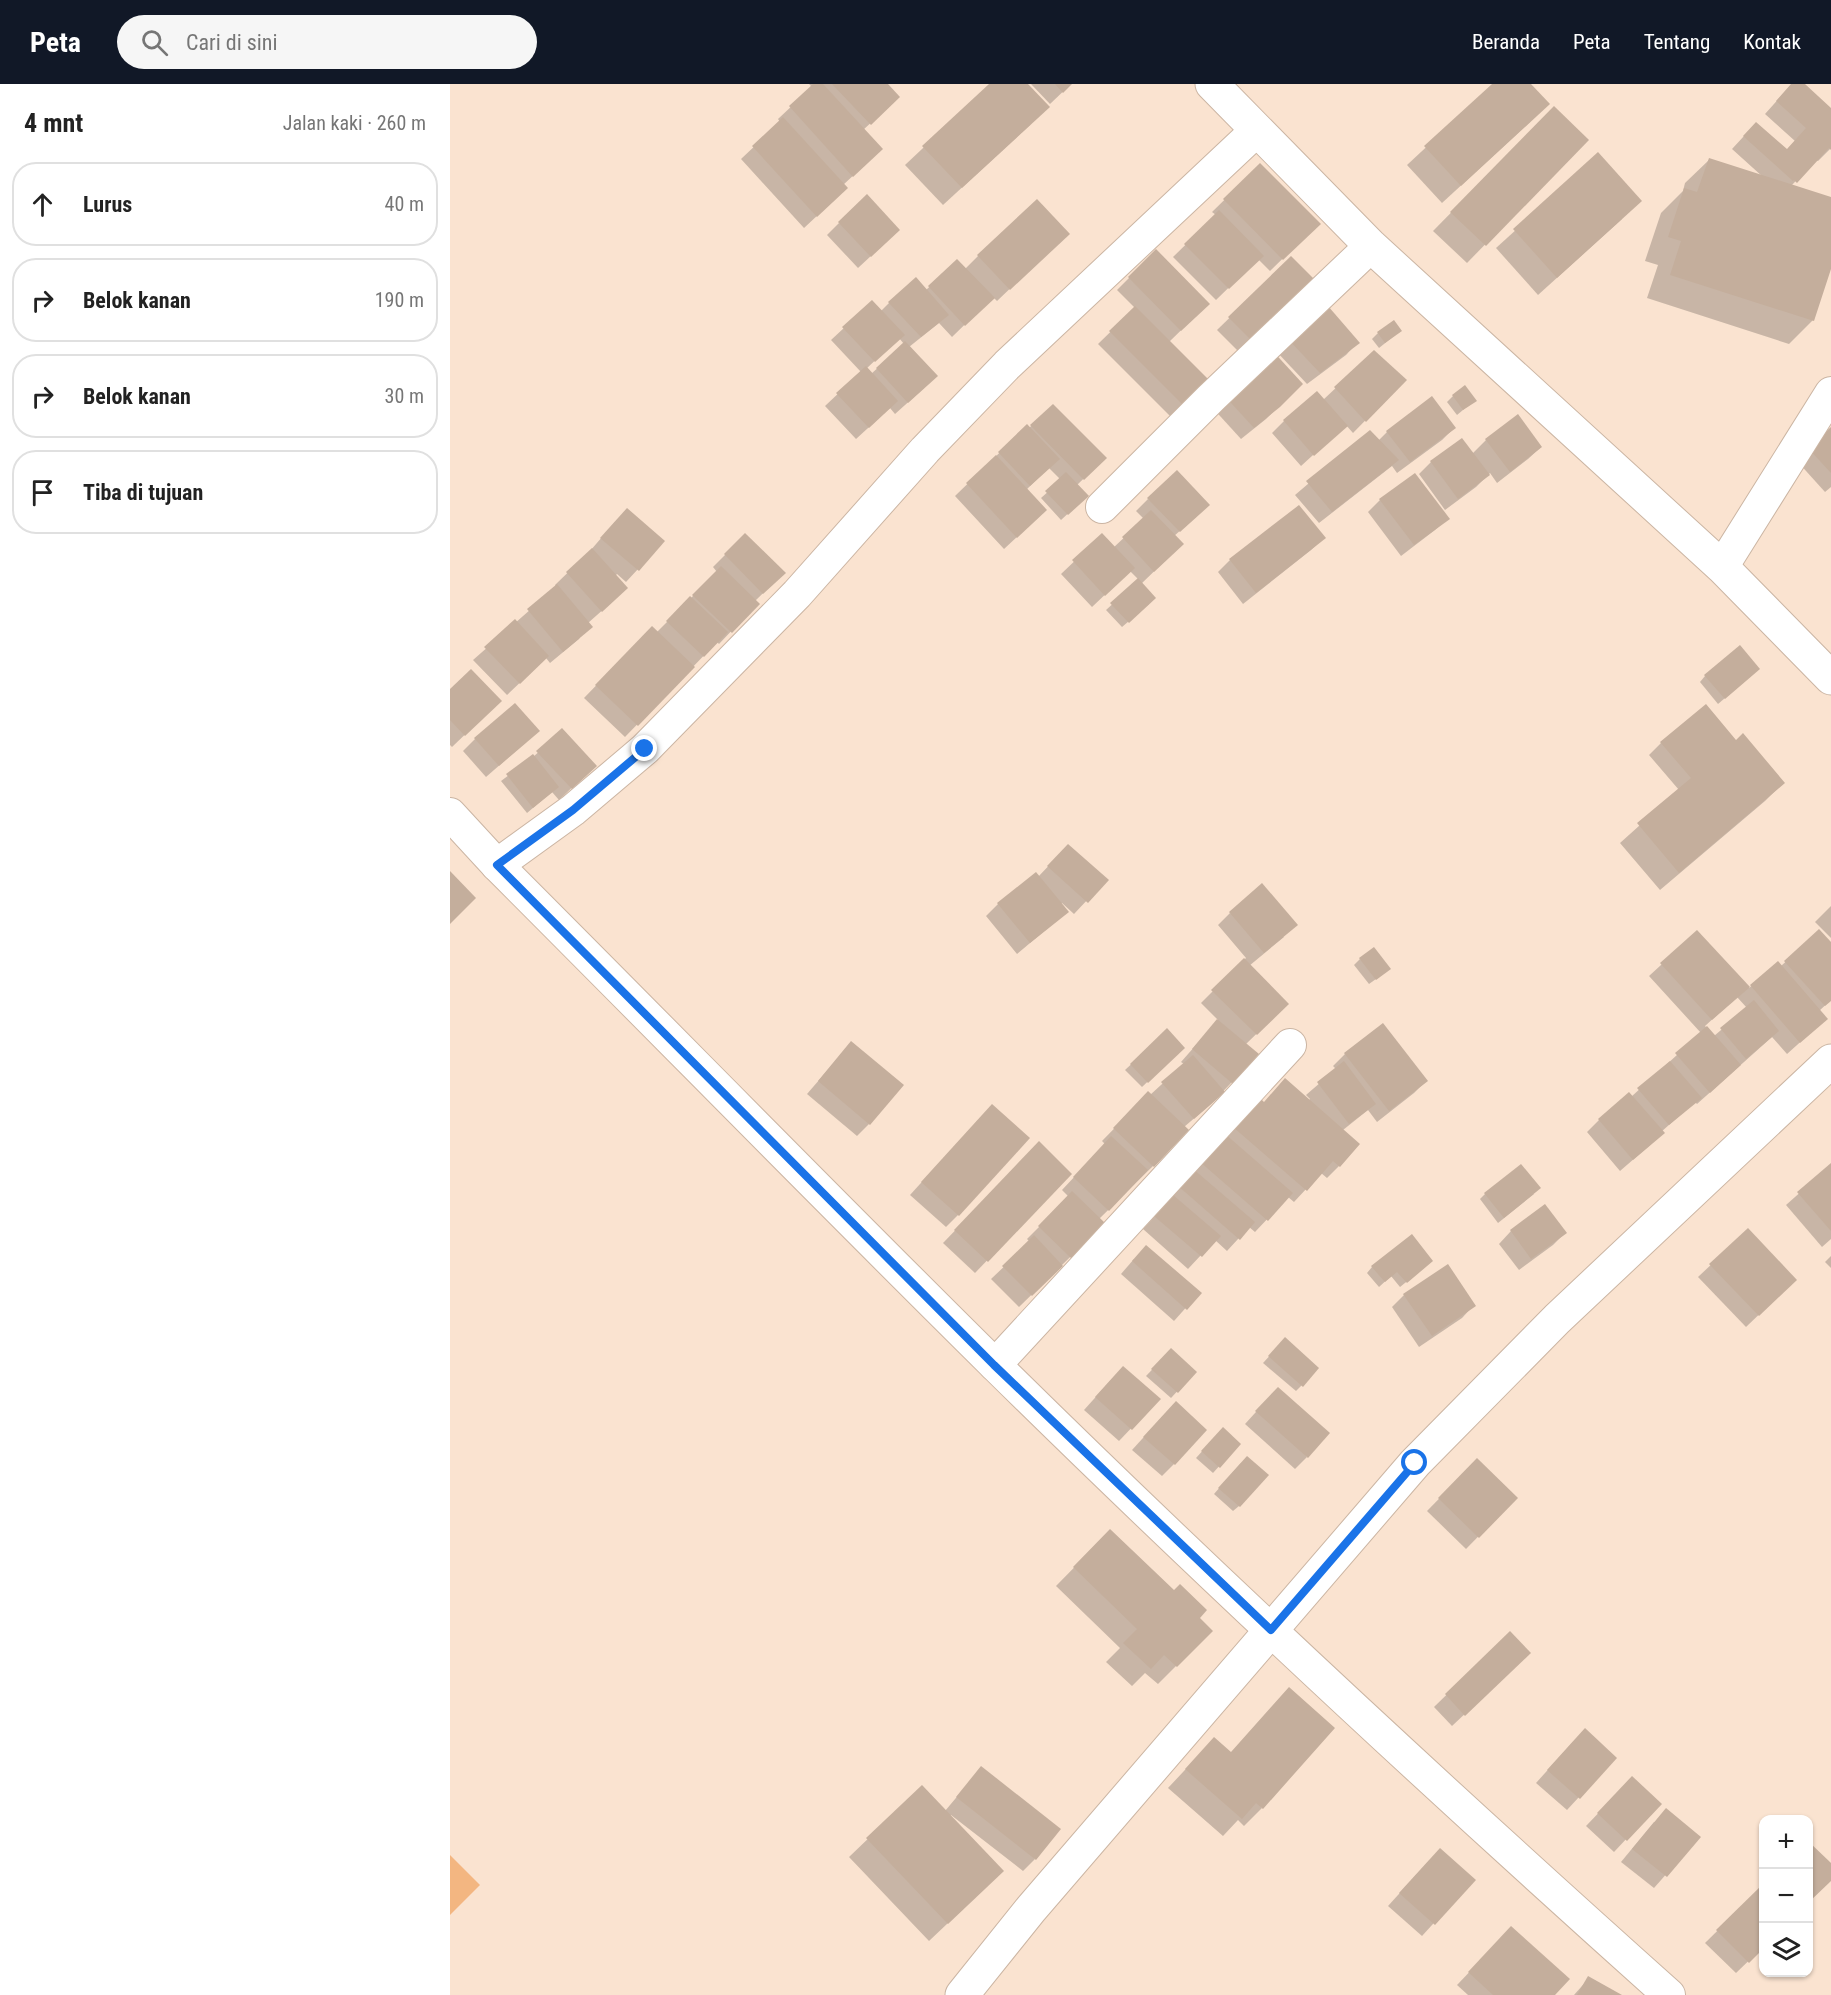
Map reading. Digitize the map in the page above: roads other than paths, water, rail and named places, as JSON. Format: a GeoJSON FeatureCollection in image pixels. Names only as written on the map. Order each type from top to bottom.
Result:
{"type":"FeatureCollection","features":[{"type":"Feature","properties":{"kind":"street"},"geometry":{"type":"LineString","coordinates":[[1212,84],[1371,246],[1722,567],[1831,678]]}},
{"type":"Feature","properties":{"kind":"street"},"geometry":{"type":"LineString","coordinates":[[497,865],[573,810],[645,749],[797,594],[925,450],[1007,365],[1256,131]]}},
{"type":"Feature","properties":{"kind":"street"},"geometry":{"type":"LineString","coordinates":[[1102,507],[1211,398],[1371,246]]}},
{"type":"Feature","properties":{"kind":"street"},"geometry":{"type":"LineString","coordinates":[[1722,567],[1831,393]]}},
{"type":"Feature","properties":{"kind":"street"},"geometry":{"type":"LineString","coordinates":[[450,814],[497,865],[994,1365],[1271,1630],[1501,1845],[1669,1995]]}},
{"type":"Feature","properties":{"kind":"street"},"geometry":{"type":"LineString","coordinates":[[994,1365],[1290,1044]]}},
{"type":"Feature","properties":{"kind":"street"},"geometry":{"type":"LineString","coordinates":[[962,1995],[1031,1909],[1432,1446],[1557,1319],[1831,1061]]}}]}
